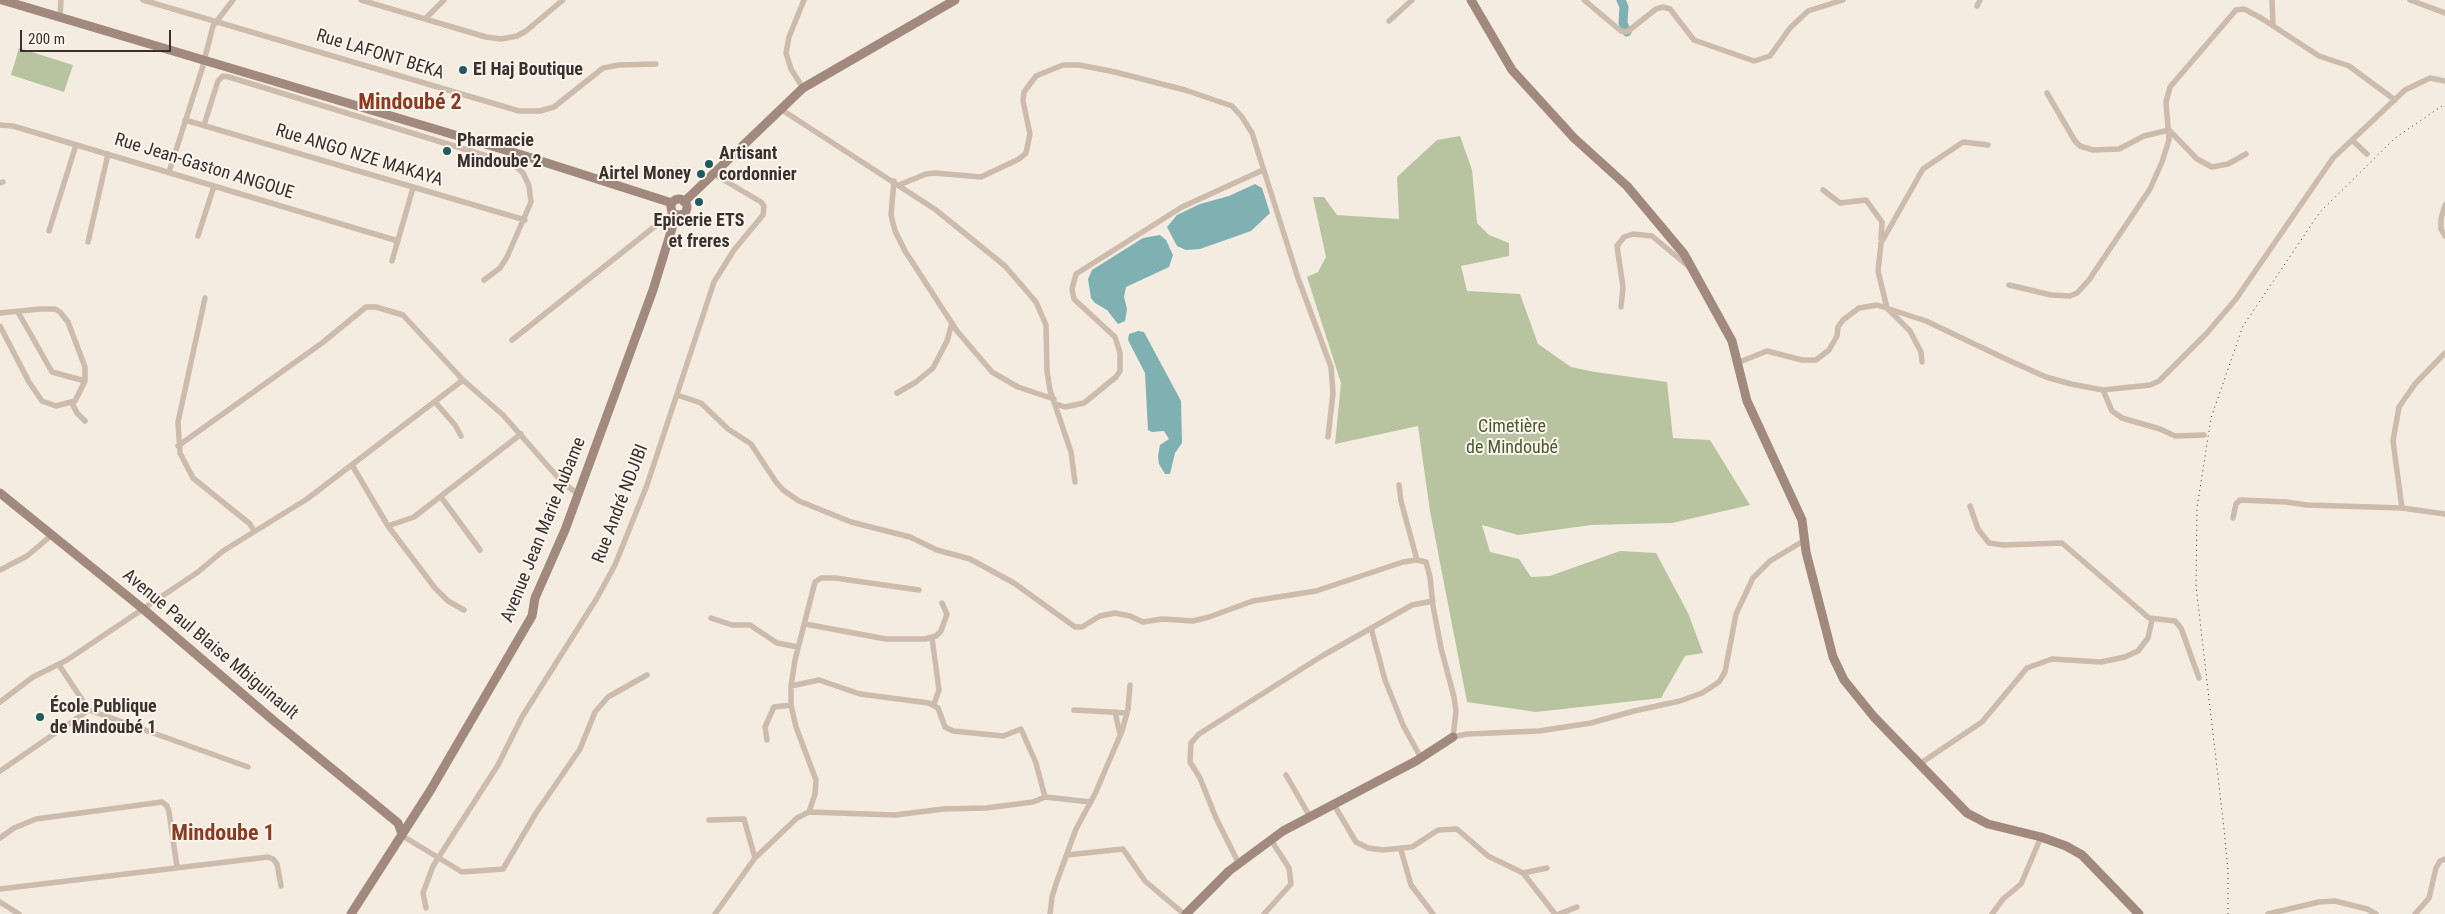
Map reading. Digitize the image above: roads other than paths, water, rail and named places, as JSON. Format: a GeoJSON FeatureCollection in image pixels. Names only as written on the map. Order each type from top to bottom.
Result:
{"type":"FeatureCollection","features":[{"type":"Feature","properties":{"kind":"street"},"geometry":{"type":"LineString","coordinates":[[2,0],[204,60],[672,207]]}},
{"type":"Feature","properties":{"kind":"street"},"geometry":{"type":"LineString","coordinates":[[60,17],[61,0]]}},
{"type":"Feature","properties":{"kind":"street","name":"Rue LAFONT BEKA"},"geometry":{"type":"LineString","coordinates":[[143,0],[497,106],[529,112],[554,107],[603,68],[619,65],[656,64]]}},
{"type":"Feature","properties":{"kind":"street"},"geometry":{"type":"LineString","coordinates":[[169,172],[216,21],[233,0]]}},
{"type":"Feature","properties":{"kind":"street"},"geometry":{"type":"LineString","coordinates":[[361,0],[378,2],[425,19],[486,37],[509,38],[526,31],[562,0]]}},
{"type":"Feature","properties":{"kind":"street"},"geometry":{"type":"LineString","coordinates":[[425,19],[444,0]]}},
{"type":"Feature","properties":{"kind":"street"},"geometry":{"type":"LineString","coordinates":[[803,88],[791,69],[786,53],[789,38],[804,0]]}},
{"type":"Feature","properties":{"kind":"street"},"geometry":{"type":"LineString","coordinates":[[512,340],[679,200],[684,202],[712,173],[782,110],[803,88],[955,0]]}},
{"type":"Feature","properties":{"kind":"street"},"geometry":{"type":"LineString","coordinates":[[1389,22],[1412,0]]}},
{"type":"Feature","properties":{"kind":"street"},"geometry":{"type":"LineString","coordinates":[[1471,0],[1512,70],[1574,138],[1627,186],[1679,246],[1694,271],[1732,341],[1744,393],[1802,520],[1806,552],[1837,669],[1863,704],[1918,765],[1967,813],[1988,824],[2041,836],[2066,846],[2082,856],[2139,914]]}},
{"type":"Feature","properties":{"kind":"street"},"geometry":{"type":"LineString","coordinates":[[1584,0],[1621,31],[1627,32],[1656,9],[1663,7],[1670,9],[1694,40],[1735,56],[1754,61],[1770,56],[1790,28],[1808,11],[1843,0]]}},
{"type":"Feature","properties":{"kind":"street"},"geometry":{"type":"LineString","coordinates":[[2272,0],[2272,25]]}},
{"type":"Feature","properties":{"kind":"street"},"geometry":{"type":"LineString","coordinates":[[2410,0],[2445,13]]}},
{"type":"Feature","properties":{"kind":"street"},"geometry":{"type":"LineString","coordinates":[[2009,285],[2051,295],[2070,296],[2077,293],[2089,280],[2150,189],[2167,150],[2169,130],[2166,102],[2170,87],[2233,13],[2240,8],[2272,25],[2319,56],[2349,66],[2395,100]]}},
{"type":"Feature","properties":{"kind":"street"},"geometry":{"type":"LineString","coordinates":[[897,183],[935,173],[981,177],[1019,158],[1026,153],[1029,143],[1030,134],[1023,101],[1024,92],[1029,82],[1042,73],[1071,65],[1115,72],[1185,90],[1232,106],[1252,133],[1262,170],[1298,278],[1331,368],[1333,393],[1328,437]]}},
{"type":"Feature","properties":{"kind":"street"},"geometry":{"type":"LineString","coordinates":[[204,125],[220,78],[230,77],[513,164],[523,173],[531,194],[531,202],[525,220],[503,264],[484,280]]}},
{"type":"Feature","properties":{"kind":"street"},"geometry":{"type":"LineString","coordinates":[[1737,363],[1767,351],[1802,360],[1816,360],[1829,350],[1837,336],[1838,327],[1853,311],[1871,305],[1926,321],[2046,377],[2103,390],[2150,385],[2166,376],[2236,299],[2333,158],[2353,142],[2395,100],[2416,83],[2430,78],[2444,82]]}},
{"type":"Feature","properties":{"kind":"street"},"geometry":{"type":"LineString","coordinates":[[2047,93],[2075,141],[2080,146],[2093,150],[2119,149],[2144,136],[2169,130]]}},
{"type":"Feature","properties":{"kind":"street"},"geometry":{"type":"LineString","coordinates":[[782,110],[936,210],[1006,266],[1036,302],[1046,325],[1047,370],[1070,452],[1075,482]]}},
{"type":"Feature","properties":{"kind":"street","name":"Rue ANGO NZE MAKAYA"},"geometry":{"type":"LineString","coordinates":[[186,120],[525,220]]}},
{"type":"Feature","properties":{"kind":"street","name":"Rue Jean-Gaston ANGOUE"},"geometry":{"type":"LineString","coordinates":[[0,125],[13,126],[398,241]]}},
{"type":"Feature","properties":{"kind":"street"},"geometry":{"type":"LineString","coordinates":[[2169,130],[2197,159],[2212,167],[2228,164],[2246,154]]}},
{"type":"Feature","properties":{"kind":"street"},"geometry":{"type":"LineString","coordinates":[[1881,243],[1923,169],[1964,142],[1988,145]]}},
{"type":"Feature","properties":{"kind":"street"},"geometry":{"type":"LineString","coordinates":[[2353,142],[2367,154]]}},
{"type":"Feature","properties":{"kind":"street"},"geometry":{"type":"LineString","coordinates":[[49,231],[76,145]]}},
{"type":"Feature","properties":{"kind":"street"},"geometry":{"type":"LineString","coordinates":[[88,242],[108,154]]}},
{"type":"Feature","properties":{"kind":"street"},"geometry":{"type":"LineString","coordinates":[[897,183],[891,215],[895,231],[905,251],[952,323],[992,372],[1018,387],[1065,407],[1084,403],[1116,377],[1120,371],[1120,353],[1115,337],[1079,306],[1074,299],[1072,289],[1076,274],[1182,207],[1262,170]]}},
{"type":"Feature","properties":{"kind":"street","name":"Rue André NDJIBI"},"geometry":{"type":"LineString","coordinates":[[426,908],[423,898],[424,886],[433,866],[439,860],[498,765],[522,716],[597,598],[615,565],[634,523],[714,282],[734,250],[765,211],[761,202],[712,173]]}},
{"type":"Feature","properties":{"kind":"street"},"geometry":{"type":"LineString","coordinates":[[198,236],[214,186]]}},
{"type":"Feature","properties":{"kind":"street"},"geometry":{"type":"LineString","coordinates":[[392,261],[413,188]]}},
{"type":"Feature","properties":{"kind":"street"},"geometry":{"type":"LineString","coordinates":[[1823,190],[1840,203],[1863,200],[1869,203],[1882,222],[1878,271],[1886,308],[1910,331],[1921,352],[1922,362]]}},
{"type":"Feature","properties":{"kind":"street","name":"Avenue Jean Marie Aubame"},"geometry":{"type":"LineString","coordinates":[[351,914],[411,821],[532,616],[535,598],[547,576],[653,290],[673,225],[672,207],[686,211],[684,202]]}},
{"type":"Feature","properties":{"kind":"street"},"geometry":{"type":"LineString","coordinates":[[2445,205],[2441,219],[2445,236]]}},
{"type":"Feature","properties":{"kind":"street"},"geometry":{"type":"LineString","coordinates":[[1621,307],[1623,287],[1616,246],[1624,237],[1633,234],[1652,236],[1694,271]]}},
{"type":"Feature","properties":{"kind":"street"},"geometry":{"type":"LineString","coordinates":[[204,298],[178,422],[178,446],[183,462],[193,478],[250,524],[254,531]]}},
{"type":"Feature","properties":{"kind":"street"},"geometry":{"type":"LineString","coordinates":[[178,446],[322,343],[366,307],[384,308],[403,315],[463,380],[521,434],[562,482],[578,494]]}},
{"type":"Feature","properties":{"kind":"street"},"geometry":{"type":"LineString","coordinates":[[0,313],[51,309],[60,312],[68,322],[83,358],[85,381],[83,389],[72,403],[56,406],[42,401],[29,382],[0,326]]}},
{"type":"Feature","properties":{"kind":"street"},"geometry":{"type":"LineString","coordinates":[[18,312],[52,372],[85,381]]}},
{"type":"Feature","properties":{"kind":"street"},"geometry":{"type":"LineString","coordinates":[[897,393],[916,382],[933,368],[947,341],[952,323]]}},
{"type":"Feature","properties":{"kind":"street"},"geometry":{"type":"LineString","coordinates":[[2402,508],[2393,441],[2399,408],[2415,384],[2445,353]]}},
{"type":"Feature","properties":{"kind":"street"},"geometry":{"type":"LineString","coordinates":[[0,702],[33,677],[59,665],[198,572],[223,550],[307,499],[436,403],[463,380]]}},
{"type":"Feature","properties":{"kind":"street"},"geometry":{"type":"LineString","coordinates":[[2103,390],[2112,411],[2122,418],[2160,429],[2175,436],[2204,435]]}},
{"type":"Feature","properties":{"kind":"street"},"geometry":{"type":"LineString","coordinates":[[677,395],[701,403],[728,428],[751,444],[776,482],[783,490],[799,501],[851,522],[910,537],[937,550],[970,559],[1014,583],[1070,625],[1078,628],[1100,616],[1115,613],[1130,616],[1143,622],[1162,619],[1193,621],[1253,601],[1316,591],[1403,562],[1417,560],[1426,562],[1432,601],[1454,698],[1456,711],[1453,737]]}},
{"type":"Feature","properties":{"kind":"street"},"geometry":{"type":"LineString","coordinates":[[72,403],[77,413],[85,421]]}},
{"type":"Feature","properties":{"kind":"street"},"geometry":{"type":"LineString","coordinates":[[436,403],[461,436]]}},
{"type":"Feature","properties":{"kind":"street"},"geometry":{"type":"LineString","coordinates":[[388,526],[409,520],[521,434]]}},
{"type":"Feature","properties":{"kind":"street"},"geometry":{"type":"LineString","coordinates":[[352,465],[388,526],[441,595],[464,610]]}},
{"type":"Feature","properties":{"kind":"street"},"geometry":{"type":"LineString","coordinates":[[1399,485],[1401,501],[1417,560]]}},
{"type":"Feature","properties":{"kind":"street","name":"Avenue Paul Blaise Mbiguinault"},"geometry":{"type":"LineString","coordinates":[[0,493],[142,608],[274,721],[398,823]]}},
{"type":"Feature","properties":{"kind":"street"},"geometry":{"type":"LineString","coordinates":[[441,497],[480,550]]}},
{"type":"Feature","properties":{"kind":"street"},"geometry":{"type":"LineString","coordinates":[[2233,518],[2236,504],[2240,500],[2307,505],[2402,508],[2445,514]]}},
{"type":"Feature","properties":{"kind":"street"},"geometry":{"type":"LineString","coordinates":[[1970,506],[1978,529],[1989,543],[2003,545],[2062,543],[2152,620],[2175,621],[2182,628],[2199,678]]}},
{"type":"Feature","properties":{"kind":"street"},"geometry":{"type":"LineString","coordinates":[[0,570],[27,556],[52,536]]}},
{"type":"Feature","properties":{"kind":"street"},"geometry":{"type":"LineString","coordinates":[[1067,855],[1123,849],[1145,881],[1185,914],[1239,864],[1271,840],[1309,815],[1421,758],[1453,737],[1484,733],[1539,731],[1591,723],[1680,701],[1702,693],[1719,682],[1725,672],[1736,614],[1753,578],[1770,561],[1805,540]]}},
{"type":"Feature","properties":{"kind":"street"},"geometry":{"type":"LineString","coordinates":[[809,812],[815,794],[816,780],[804,752],[791,705],[791,686],[798,647],[815,582],[820,578],[864,581],[918,590]]}},
{"type":"Feature","properties":{"kind":"street"},"geometry":{"type":"LineString","coordinates":[[1239,864],[1216,818],[1200,778],[1190,762],[1191,743],[1199,734],[1371,628],[1412,605],[1432,601]]}},
{"type":"Feature","properties":{"kind":"street"},"geometry":{"type":"LineString","coordinates":[[805,624],[886,639],[932,638],[940,631],[947,614],[942,602]]}},
{"type":"Feature","properties":{"kind":"street"},"geometry":{"type":"LineString","coordinates":[[710,618],[732,625],[750,625],[776,643],[798,647]]}},
{"type":"Feature","properties":{"kind":"street"},"geometry":{"type":"LineString","coordinates":[[1918,765],[1982,722],[2028,668],[2052,659],[2101,662],[2125,658],[2138,651],[2148,638],[2152,620]]}},
{"type":"Feature","properties":{"kind":"street"},"geometry":{"type":"LineString","coordinates":[[1371,628],[1385,680],[1403,725],[1421,758]]}},
{"type":"Feature","properties":{"kind":"street"},"geometry":{"type":"LineString","coordinates":[[932,638],[939,690],[934,704]]}},
{"type":"Feature","properties":{"kind":"street"},"geometry":{"type":"LineString","coordinates":[[59,665],[89,710],[248,767]]}},
{"type":"Feature","properties":{"kind":"street"},"geometry":{"type":"LineString","coordinates":[[411,821],[398,823],[402,835],[439,860],[466,873],[503,869],[536,813],[580,749],[595,712],[608,697],[647,674]]}},
{"type":"Feature","properties":{"kind":"street"},"geometry":{"type":"LineString","coordinates":[[791,686],[812,681],[823,681],[860,694],[934,704],[938,708],[948,730],[1003,736],[1021,728],[1036,763],[1045,798]]}},
{"type":"Feature","properties":{"kind":"street"},"geometry":{"type":"LineString","coordinates":[[1049,914],[1052,897],[1076,829],[1091,802],[1120,734],[1127,713],[1130,685]]}},
{"type":"Feature","properties":{"kind":"street"},"geometry":{"type":"LineString","coordinates":[[767,740],[765,727],[773,708],[791,705]]}},
{"type":"Feature","properties":{"kind":"street"},"geometry":{"type":"LineString","coordinates":[[0,771],[89,710]]}},
{"type":"Feature","properties":{"kind":"street"},"geometry":{"type":"LineString","coordinates":[[1074,710],[1127,713]]}},
{"type":"Feature","properties":{"kind":"street"},"geometry":{"type":"LineString","coordinates":[[1115,712],[1120,734]]}},
{"type":"Feature","properties":{"kind":"street"},"geometry":{"type":"LineString","coordinates":[[1286,775],[1309,815]]}},
{"type":"Feature","properties":{"kind":"street"},"geometry":{"type":"LineString","coordinates":[[715,914],[755,858],[797,818],[809,812],[896,815],[943,809],[986,808],[1033,802],[1045,798],[1091,802]]}},
{"type":"Feature","properties":{"kind":"street"},"geometry":{"type":"LineString","coordinates":[[0,838],[14,828],[36,819],[162,802],[167,806],[169,812],[177,868]]}},
{"type":"Feature","properties":{"kind":"street"},"geometry":{"type":"LineString","coordinates":[[1333,803],[1356,842],[1361,846],[1383,850],[1401,850],[1412,848],[1438,830],[1456,829],[1488,856],[1523,873],[1557,914],[1577,907]]}},
{"type":"Feature","properties":{"kind":"street"},"geometry":{"type":"LineString","coordinates":[[709,820],[744,818],[755,858]]}},
{"type":"Feature","properties":{"kind":"street"},"geometry":{"type":"LineString","coordinates":[[1992,914],[1997,905],[2021,884],[2041,836]]}},
{"type":"Feature","properties":{"kind":"street"},"geometry":{"type":"LineString","coordinates":[[1264,914],[1291,884],[1290,868],[1271,840]]}},
{"type":"Feature","properties":{"kind":"street"},"geometry":{"type":"LineString","coordinates":[[1401,850],[1411,885],[1433,914]]}},
{"type":"Feature","properties":{"kind":"street"},"geometry":{"type":"LineString","coordinates":[[0,889],[268,857],[277,864],[281,886]]}},
{"type":"Feature","properties":{"kind":"street"},"geometry":{"type":"LineString","coordinates":[[2415,914],[2429,898],[2436,868],[2445,859]]}},
{"type":"Feature","properties":{"kind":"street"},"geometry":{"type":"LineString","coordinates":[[1523,873],[1547,868]]}},
{"type":"Feature","properties":{"kind":"street"},"geometry":{"type":"LineString","coordinates":[[2268,914],[2319,902],[2335,901],[2367,909],[2376,914]]}},
{"type":"Feature","properties":{"kind":"street"},"geometry":{"type":"LineString","coordinates":[[0,902],[19,914]]}},
{"type":"Feature","properties":{"kind":"water"},"geometry":{"type":"Polygon","coordinates":[[[1255,184],[1262,188],[1270,213],[1251,231],[1200,249],[1186,250],[1177,246],[1167,227],[1177,215],[1200,204],[1229,196],[1255,184]]]}},
{"type":"Feature","properties":{"kind":"water"},"geometry":{"type":"Polygon","coordinates":[[[1160,235],[1166,240],[1173,255],[1169,267],[1126,287],[1124,297],[1127,309],[1125,321],[1118,324],[1107,310],[1095,303],[1091,298],[1088,279],[1092,270],[1143,238],[1160,235]]]}},
{"type":"Feature","properties":{"kind":"water"},"geometry":{"type":"Polygon","coordinates":[[[1138,331],[1144,332],[1181,401],[1182,443],[1175,453],[1170,474],[1165,474],[1159,464],[1158,456],[1160,445],[1169,439],[1164,431],[1152,432],[1148,430],[1145,373],[1128,340],[1129,334],[1138,331]]]}},
{"type":"Feature","properties":{"kind":"waterway"},"geometry":{"type":"LineString","coordinates":[[1621,0],[1624,7],[1623,23],[1627,32]]}},
{"type":"Feature","properties":{"kind":"railway"},"geometry":{"type":"LineString","coordinates":[[2228,914],[2228,871],[2224,829],[2196,586],[2197,508],[2211,418],[2243,326],[2320,212],[2395,138],[2445,104]]}},
{"type":"Feature","properties":{"kind":"place","name":"El Haj Boutique"},"geometry":{"type":"Point","coordinates":[463,70]}},
{"type":"Feature","properties":{"kind":"place","name":"Pharmacie Mindoube 2"},"geometry":{"type":"Point","coordinates":[447,151]}},
{"type":"Feature","properties":{"kind":"place","name":"Artisant cordonnier"},"geometry":{"type":"Point","coordinates":[709,164]}},
{"type":"Feature","properties":{"kind":"place","name":"Airtel Money"},"geometry":{"type":"Point","coordinates":[701,174]}},
{"type":"Feature","properties":{"kind":"place","name":"Epicerie ETS et freres"},"geometry":{"type":"Point","coordinates":[699,202]}},
{"type":"Feature","properties":{"kind":"place","name":"École Publique de Mindoubé 1"},"geometry":{"type":"Point","coordinates":[40,717]}},
{"type":"Feature","properties":{"kind":"district","name":"Mindoubé 2"},"geometry":{"type":"Point","coordinates":[410,103]}},
{"type":"Feature","properties":{"kind":"district","name":"Mindoube 1"},"geometry":{"type":"Point","coordinates":[223,834]}},
{"type":"Feature","properties":{"kind":"park label","name":"Cimetière de Mindoubé"},"geometry":{"type":"Point","coordinates":[1512,437]}}]}
